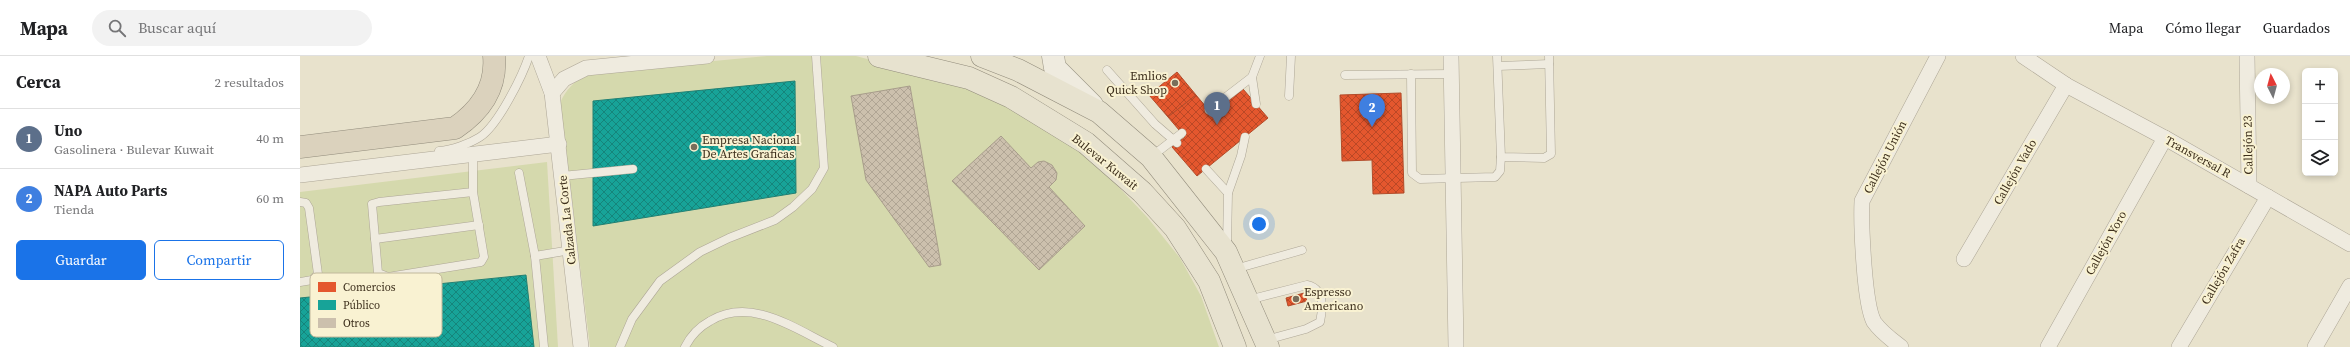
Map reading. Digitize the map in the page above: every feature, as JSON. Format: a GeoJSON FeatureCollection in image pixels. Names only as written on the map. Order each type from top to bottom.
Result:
{"type":"FeatureCollection","features":[{"type":"Feature","properties":{"kind":"highway"},"geometry":{"type":"LineString","coordinates":[[300,147],[455,128],[471,117],[483,102],[492,84],[494,56]]}},
{"type":"Feature","properties":{"kind":"main road","name":"Bulevar Kuwait"},"geometry":{"type":"LineString","coordinates":[[879,56],[969,78],[1011,97],[1086,143],[1142,192],[1175,228],[1209,281],[1235,347]]}},
{"type":"Feature","properties":{"kind":"main road"},"geometry":{"type":"LineString","coordinates":[[982,56],[1018,70],[1099,112],[1151,158],[1230,260],[1267,344]]}},
{"type":"Feature","properties":{"kind":"street","name":"Calzada La Corte"},"geometry":{"type":"LineString","coordinates":[[538,56],[552,93],[581,347]]}},
{"type":"Feature","properties":{"kind":"street"},"geometry":{"type":"LineString","coordinates":[[552,93],[564,79],[586,68],[707,56]]}},
{"type":"Feature","properties":{"kind":"street"},"geometry":{"type":"LineString","coordinates":[[1053,56],[1055,68],[1099,112]]}},
{"type":"Feature","properties":{"kind":"street"},"geometry":{"type":"LineString","coordinates":[[1451,56],[1456,347]]}},
{"type":"Feature","properties":{"kind":"street","name":"Callejón Unión"},"geometry":{"type":"LineString","coordinates":[[1901,347],[1874,322],[1869,307],[1861,222],[1862,201],[1938,56]]}},
{"type":"Feature","properties":{"kind":"street","name":"Transversal R"},"geometry":{"type":"LineString","coordinates":[[2023,56],[2066,85],[2165,138],[2350,244]]}},
{"type":"Feature","properties":{"kind":"street"},"geometry":{"type":"LineString","coordinates":[[2040,56],[2046,72]]}},
{"type":"Feature","properties":{"kind":"street","name":"Callejón 23"},"geometry":{"type":"LineString","coordinates":[[2247,56],[2249,186]]}},
{"type":"Feature","properties":{"kind":"street","name":"Callejón Vado"},"geometry":{"type":"LineString","coordinates":[[1964,259],[2066,85]]}},
{"type":"Feature","properties":{"kind":"street","name":"Callejón Yoro"},"geometry":{"type":"LineString","coordinates":[[2048,347],[2165,138]]}},
{"type":"Feature","properties":{"kind":"street"},"geometry":{"type":"LineString","coordinates":[[303,175],[559,144]]}},
{"type":"Feature","properties":{"kind":"street","name":"Callejón Zafra"},"geometry":{"type":"LineString","coordinates":[[2179,347],[2268,197]]}},
{"type":"Feature","properties":{"kind":"street"},"geometry":{"type":"LineString","coordinates":[[2315,347],[2350,286]]}},
{"type":"Feature","properties":{"kind":"lane"},"geometry":{"type":"LineString","coordinates":[[303,175],[324,165],[448,150],[481,137],[513,94],[529,56]]}},
{"type":"Feature","properties":{"kind":"lane"},"geometry":{"type":"LineString","coordinates":[[620,347],[632,319],[660,281],[700,252],[729,238],[775,220],[793,207],[812,189],[824,168],[816,56]]}},
{"type":"Feature","properties":{"kind":"lane"},"geometry":{"type":"LineString","coordinates":[[1256,104],[1252,77],[1260,56]]}},
{"type":"Feature","properties":{"kind":"lane"},"geometry":{"type":"LineString","coordinates":[[1289,96],[1291,56]]}},
{"type":"Feature","properties":{"kind":"lane"},"geometry":{"type":"LineString","coordinates":[[1411,74],[1412,173],[1420,179],[1495,177],[1500,171],[1501,157],[1497,56]]}},
{"type":"Feature","properties":{"kind":"lane"},"geometry":{"type":"LineString","coordinates":[[1498,66],[1549,60],[1551,154],[1544,158],[1501,157]]}},
{"type":"Feature","properties":{"kind":"lane"},"geometry":{"type":"LineString","coordinates":[[1107,70],[1155,124],[1175,140]]}},
{"type":"Feature","properties":{"kind":"lane"},"geometry":{"type":"LineString","coordinates":[[1345,75],[1452,74]]}},
{"type":"Feature","properties":{"kind":"lane"},"geometry":{"type":"LineString","coordinates":[[1209,110],[1252,77]]}},
{"type":"Feature","properties":{"kind":"lane"},"geometry":{"type":"LineString","coordinates":[[1151,158],[1182,133]]}},
{"type":"Feature","properties":{"kind":"lane"},"geometry":{"type":"LineString","coordinates":[[1245,137],[1242,156],[1228,194],[1230,260],[1302,250]]}},
{"type":"Feature","properties":{"kind":"lane"},"geometry":{"type":"LineString","coordinates":[[413,273],[481,262],[484,257],[473,192],[473,154]]}},
{"type":"Feature","properties":{"kind":"lane"},"geometry":{"type":"LineString","coordinates":[[562,176],[633,169]]}},
{"type":"Feature","properties":{"kind":"lane"},"geometry":{"type":"LineString","coordinates":[[1206,169],[1228,194]]}},
{"type":"Feature","properties":{"kind":"lane"},"geometry":{"type":"LineString","coordinates":[[519,173],[535,256],[544,347]]}},
{"type":"Feature","properties":{"kind":"lane"},"geometry":{"type":"LineString","coordinates":[[378,273],[372,204],[378,202],[473,192]]}},
{"type":"Feature","properties":{"kind":"lane"},"geometry":{"type":"LineString","coordinates":[[300,202],[306,203],[309,208],[318,273]]}},
{"type":"Feature","properties":{"kind":"lane"},"geometry":{"type":"LineString","coordinates":[[375,239],[479,225]]}},
{"type":"Feature","properties":{"kind":"lane"},"geometry":{"type":"LineString","coordinates":[[535,256],[571,250]]}},
{"type":"Feature","properties":{"kind":"lane"},"geometry":{"type":"LineString","coordinates":[[300,282],[310,280]]}},
{"type":"Feature","properties":{"kind":"lane"},"geometry":{"type":"LineString","coordinates":[[1248,300],[1307,285],[1316,288],[1319,291],[1322,310],[1320,322],[1306,330],[1267,344]]}},
{"type":"Feature","properties":{"kind":"lane"},"geometry":{"type":"LineString","coordinates":[[686,347],[700,327],[720,315],[740,311],[762,313],[833,347]]}},
{"type":"Feature","properties":{"kind":"green space"},"geometry":{"type":"Polygon","coordinates":[[[767,56],[856,56],[963,85],[1030,116],[1095,162],[1147,217],[1180,258],[1201,296],[1219,347],[590,347],[560,103],[565,94],[574,83],[587,73],[767,56]]]}},
{"type":"Feature","properties":{"kind":"green space"},"geometry":{"type":"Polygon","coordinates":[[[547,162],[558,347],[300,347],[300,192],[547,162]]]}},
{"type":"Feature","properties":{"kind":"building: Comercios","name":"Emlios Quick Shop"},"geometry":{"type":"Polygon","coordinates":[[[1177,72],[1196,95],[1168,117],[1149,95],[1177,72]]]}},
{"type":"Feature","properties":{"kind":"building: Comercios"},"geometry":{"type":"Polygon","coordinates":[[[1243,89],[1268,118],[1197,176],[1172,147],[1185,137],[1168,117],[1196,95],[1212,114],[1243,89]]]}},
{"type":"Feature","properties":{"kind":"building: Comercios"},"geometry":{"type":"Polygon","coordinates":[[[1401,93],[1404,193],[1373,194],[1372,160],[1342,161],[1340,95],[1401,93]]]}},
{"type":"Feature","properties":{"kind":"building: Comercios","name":"Espresso Americano"},"geometry":{"type":"Polygon","coordinates":[[[1304,293],[1307,301],[1288,306],[1286,298],[1304,293]]]}},
{"type":"Feature","properties":{"kind":"building: Público","name":"Empresa Nacional De Artes Graficas"},"geometry":{"type":"Polygon","coordinates":[[[795,81],[796,193],[593,226],[593,101],[795,81]]]}},
{"type":"Feature","properties":{"kind":"building: Público"},"geometry":{"type":"Polygon","coordinates":[[[526,275],[534,347],[300,347],[300,298],[310,297],[310,337],[442,337],[442,284],[526,275]]]}},
{"type":"Feature","properties":{"kind":"building: Otros"},"geometry":{"type":"Polygon","coordinates":[[[910,86],[941,265],[929,267],[866,180],[851,96],[910,86]]]}},
{"type":"Feature","properties":{"kind":"building: Otros"},"geometry":{"type":"Polygon","coordinates":[[[1001,136],[1031,168],[1038,162],[1044,161],[1052,165],[1057,173],[1056,180],[1049,187],[1085,226],[1039,270],[952,181],[1001,136]]]}},
{"type":"Feature","properties":{"kind":"place","name":"Emlios Quick Shop"},"geometry":{"type":"Point","coordinates":[1175,83]}},
{"type":"Feature","properties":{"kind":"place","name":"Uno"},"geometry":{"type":"Point","coordinates":[1217,125]}},
{"type":"Feature","properties":{"kind":"place","name":"NAPA Auto Parts"},"geometry":{"type":"Point","coordinates":[1372,127]}},
{"type":"Feature","properties":{"kind":"place","name":"Empresa Nacional De Artes Graficas"},"geometry":{"type":"Point","coordinates":[694,147]}},
{"type":"Feature","properties":{"kind":"place","name":"Espresso Americano"},"geometry":{"type":"Point","coordinates":[1296,299]}}]}
